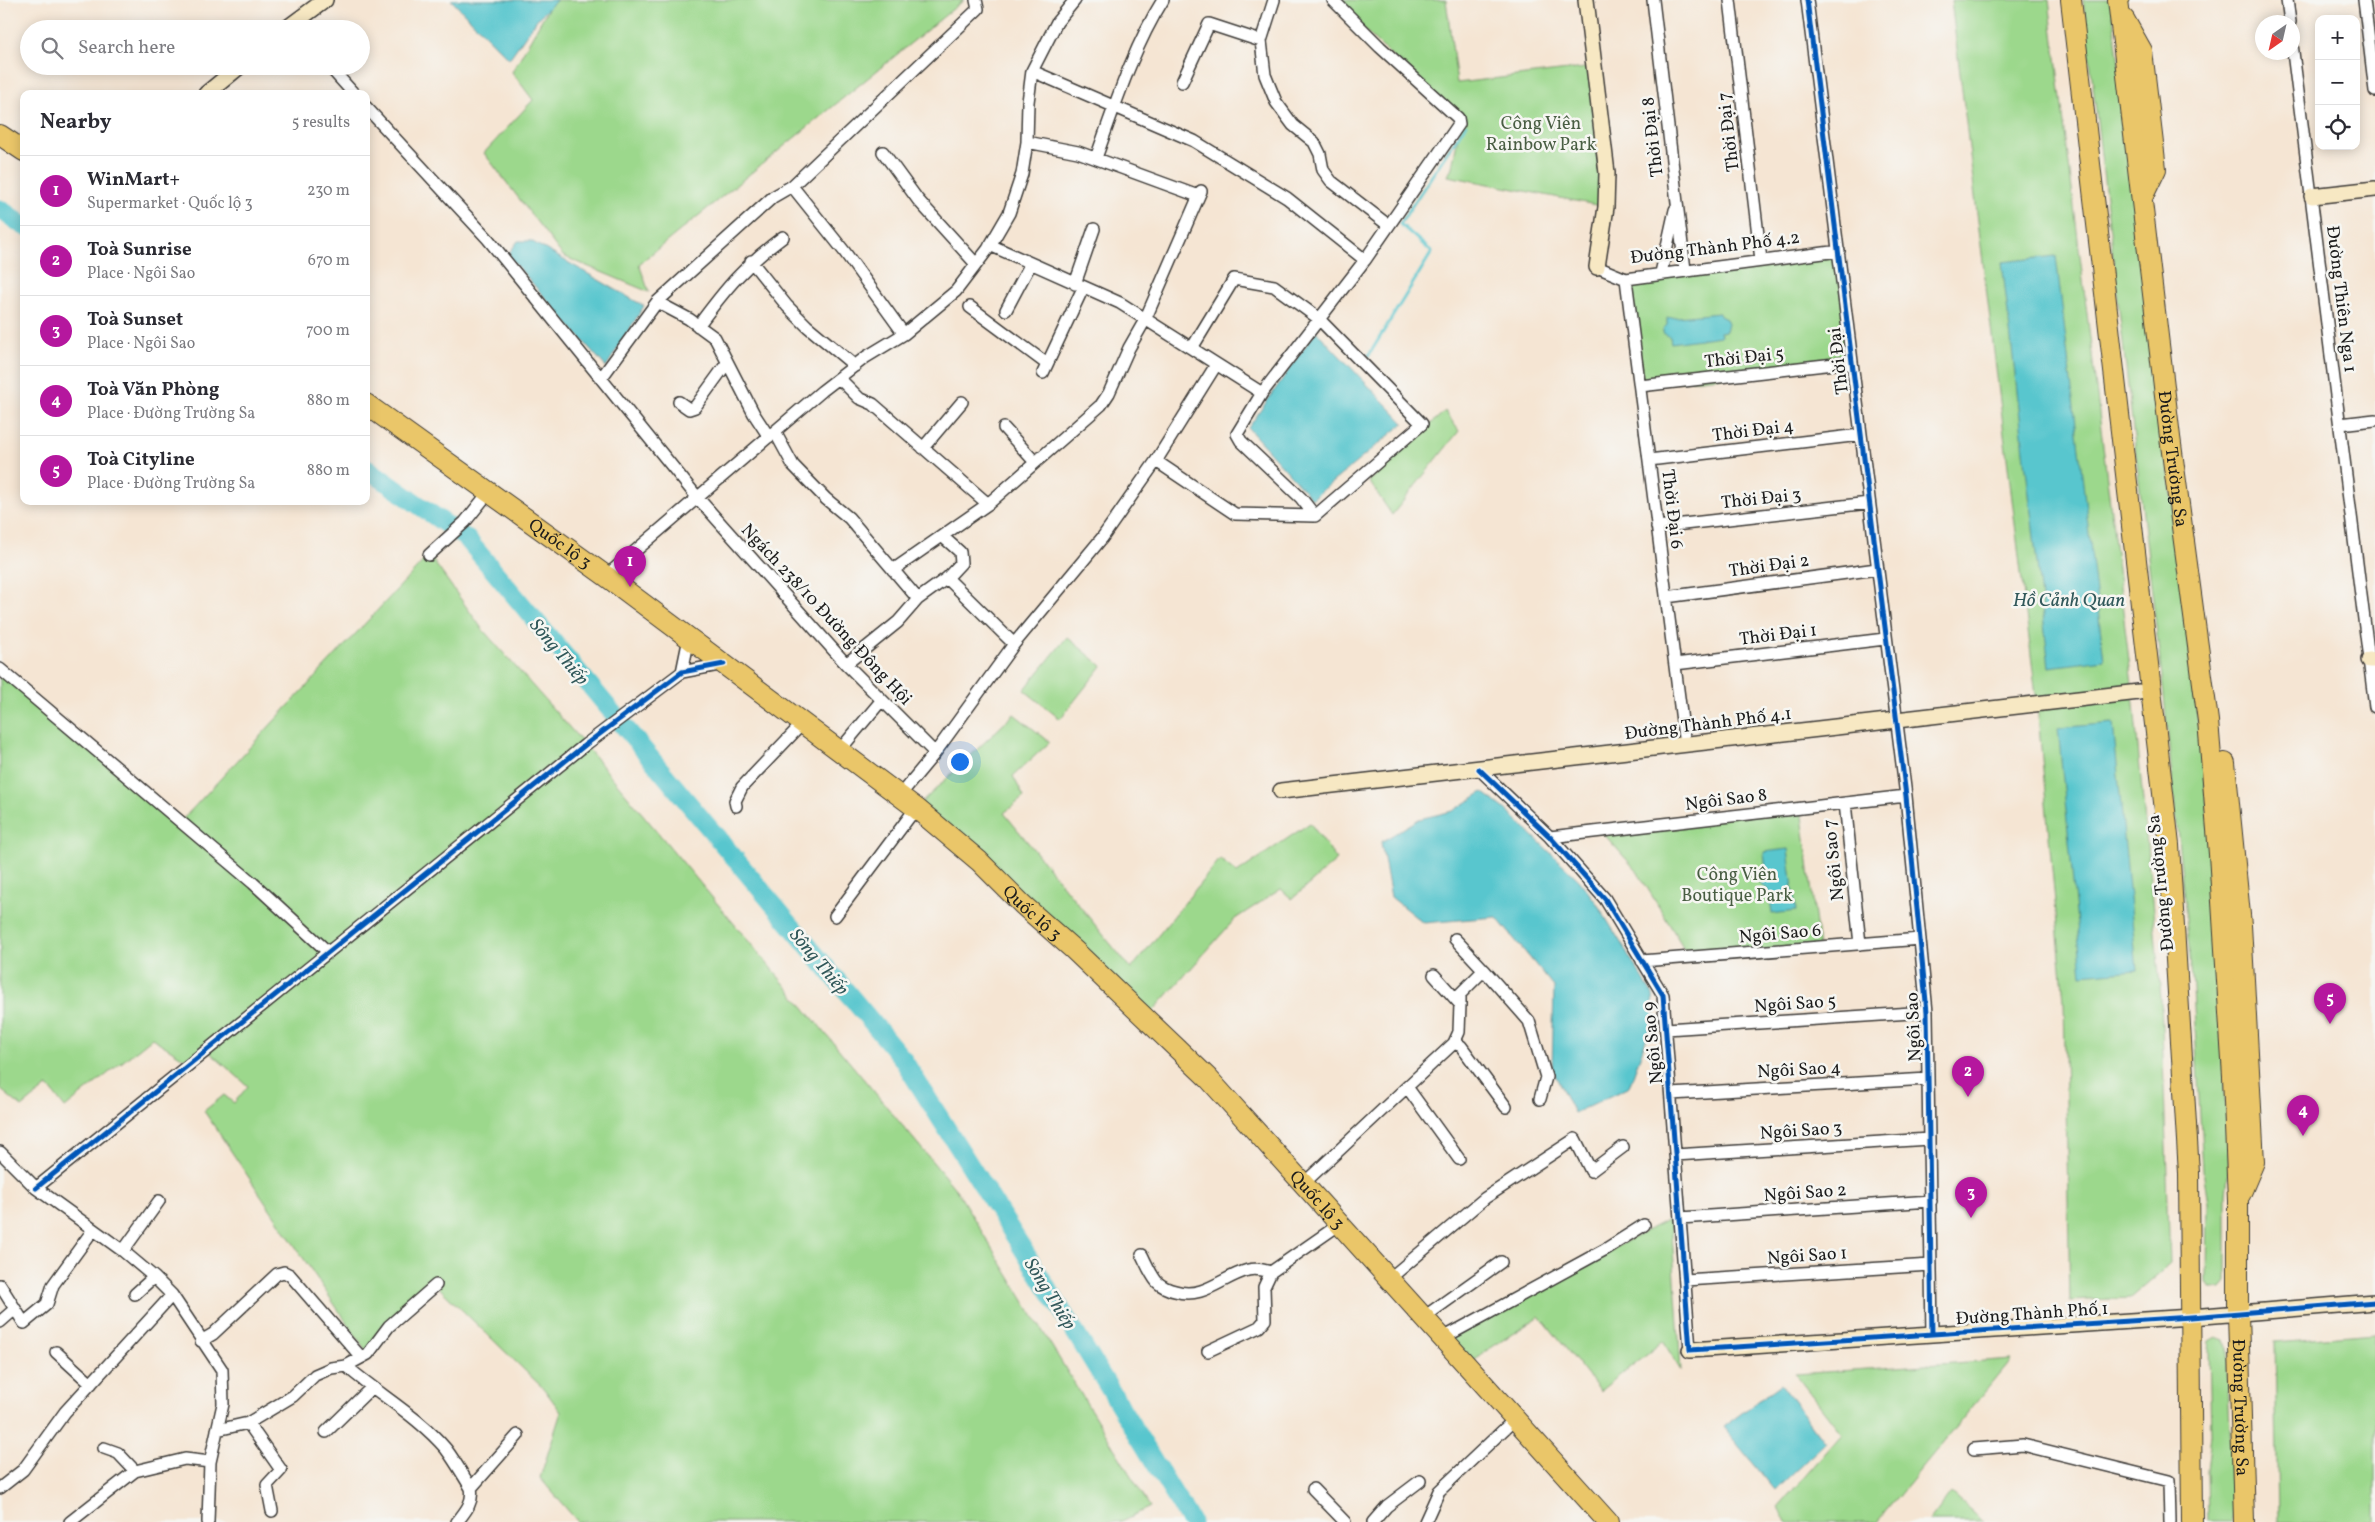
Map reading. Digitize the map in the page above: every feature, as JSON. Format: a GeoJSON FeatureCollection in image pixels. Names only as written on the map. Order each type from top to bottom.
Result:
{"type":"FeatureCollection","features":[{"type":"Feature","properties":{"kind":"highway","name":"Đường Trường Sa"},"geometry":{"type":"LineString","coordinates":[[2071,0],[2169,845],[2189,1173],[2192,1317],[2192,1522]]}},
{"type":"Feature","properties":{"kind":"highway","name":"Đường Trường Sa"},"geometry":{"type":"LineString","coordinates":[[2118,5],[2208,720],[2220,864],[2233,1076],[2238,1201],[2238,1314],[2244,1522]]}},
{"type":"Feature","properties":{"kind":"highway"},"geometry":{"type":"LineString","coordinates":[[0,134],[20,148]]}},
{"type":"Feature","properties":{"kind":"highway","name":"Quốc lộ 3"},"geometry":{"type":"LineString","coordinates":[[370,407],[606,576],[802,724],[900,795],[979,861],[1023,905],[1074,950],[1208,1078],[1608,1522]]}},
{"type":"Feature","properties":{"kind":"highway","name":"Đường Trường Sa"},"geometry":{"type":"LineString","coordinates":[[2136,554],[2129,596],[2161,884],[2168,970],[2179,1183],[2189,1212]]}},
{"type":"Feature","properties":{"kind":"street"},"geometry":{"type":"LineString","coordinates":[[301,20],[325,0]]}},
{"type":"Feature","properties":{"kind":"street"},"geometry":{"type":"LineString","coordinates":[[602,377],[657,302],[773,197],[792,186],[978,9],[976,0]]}},
{"type":"Feature","properties":{"kind":"street"},"geometry":{"type":"LineString","coordinates":[[606,576],[839,378],[904,334],[956,291],[990,245],[1009,213],[1022,174],[1027,142],[1028,102],[1032,71],[1057,22],[1075,0]]}},
{"type":"Feature","properties":{"kind":"street"},"geometry":{"type":"LineString","coordinates":[[1096,158],[1114,106],[1152,18],[1163,0]]}},
{"type":"Feature","properties":{"kind":"street"},"geometry":{"type":"LineString","coordinates":[[1274,0],[1261,41],[1265,75],[1276,102],[1293,125],[1314,142],[1320,154],[1323,170],[1331,180],[1388,225]]}},
{"type":"Feature","properties":{"kind":"street"},"geometry":{"type":"LineString","coordinates":[[1314,516],[1301,498],[1241,441],[1237,434],[1262,393],[1318,318],[1365,260],[1459,124],[1458,118],[1380,47],[1333,0]]}},
{"type":"Feature","properties":{"kind":"street"},"geometry":{"type":"LineString","coordinates":[[1586,0],[1607,173],[1606,207],[1596,267]]}},
{"type":"Feature","properties":{"kind":"street","name":"Thời Đại 8"},"geometry":{"type":"LineString","coordinates":[[1654,0],[1685,270]]}},
{"type":"Feature","properties":{"kind":"street","name":"Thời Đại 7"},"geometry":{"type":"LineString","coordinates":[[1730,0],[1761,260]]}},
{"type":"Feature","properties":{"kind":"street","name":"Thời Đại"},"geometry":{"type":"LineString","coordinates":[[1807,0],[1895,720]]}},
{"type":"Feature","properties":{"kind":"street"},"geometry":{"type":"LineString","coordinates":[[2287,0],[2289,15]]}},
{"type":"Feature","properties":{"kind":"street"},"geometry":{"type":"LineString","coordinates":[[2364,0],[2375,90]]}},
{"type":"Feature","properties":{"kind":"street"},"geometry":{"type":"LineString","coordinates":[[1182,82],[1208,24],[1261,41]]}},
{"type":"Feature","properties":{"kind":"street","name":"Đường Thiên Nga 1"},"geometry":{"type":"LineString","coordinates":[[2294,60],[2372,660],[2375,707]]}},
{"type":"Feature","properties":{"kind":"street"},"geometry":{"type":"LineString","coordinates":[[1032,71],[1194,141],[1287,198],[1365,260]]}},
{"type":"Feature","properties":{"kind":"street"},"geometry":{"type":"LineString","coordinates":[[211,90],[229,75]]}},
{"type":"Feature","properties":{"kind":"street"},"geometry":{"type":"LineString","coordinates":[[337,75],[350,90]]}},
{"type":"Feature","properties":{"kind":"street","name":"Ngách 238/10 Đường Đông Hội"},"geometry":{"type":"LineString","coordinates":[[370,111],[488,239],[602,377],[697,497],[846,664],[935,753]]}},
{"type":"Feature","properties":{"kind":"street"},"geometry":{"type":"LineString","coordinates":[[893,570],[988,504],[1101,405],[1109,393],[1129,348],[1146,320],[1199,194],[1078,152],[1027,142]]}},
{"type":"Feature","properties":{"kind":"street"},"geometry":{"type":"LineString","coordinates":[[884,152],[918,200],[976,264]]}},
{"type":"Feature","properties":{"kind":"street"},"geometry":{"type":"LineString","coordinates":[[792,186],[844,251],[904,334]]}},
{"type":"Feature","properties":{"kind":"street"},"geometry":{"type":"LineString","coordinates":[[2312,196],[2375,189]]}},
{"type":"Feature","properties":{"kind":"street"},"geometry":{"type":"LineString","coordinates":[[1661,273],[1677,201]]}},
{"type":"Feature","properties":{"kind":"street"},"geometry":{"type":"LineString","coordinates":[[970,307],[1045,368],[1079,286],[1094,229]]}},
{"type":"Feature","properties":{"kind":"street"},"geometry":{"type":"LineString","coordinates":[[698,326],[726,288],[751,261],[783,237]]}},
{"type":"Feature","properties":{"kind":"street"},"geometry":{"type":"LineString","coordinates":[[990,245],[1030,265],[1120,304],[1262,393]]}},
{"type":"Feature","properties":{"kind":"street","name":"Đường Thành Phố 4.2"},"geometry":{"type":"LineString","coordinates":[[1596,267],[1626,279],[1839,251]]}},
{"type":"Feature","properties":{"kind":"street"},"geometry":{"type":"LineString","coordinates":[[751,261],[787,306],[806,326],[855,366]]}},
{"type":"Feature","properties":{"kind":"street"},"geometry":{"type":"LineString","coordinates":[[1006,310],[1030,265]]}},
{"type":"Feature","properties":{"kind":"street"},"geometry":{"type":"LineString","coordinates":[[1156,461],[1235,514],[1314,516],[1422,424],[1318,318],[1274,286],[1234,279],[1192,348]]}},
{"type":"Feature","properties":{"kind":"street","name":"Thời Đại 6"},"geometry":{"type":"LineString","coordinates":[[1626,279],[1685,744]]}},
{"type":"Feature","properties":{"kind":"street"},"geometry":{"type":"LineString","coordinates":[[657,302],[715,338],[754,414],[815,489],[848,518],[918,599]]}},
{"type":"Feature","properties":{"kind":"street","name":"Thời Đại 5"},"geometry":{"type":"LineString","coordinates":[[1640,386],[1852,362]]}},
{"type":"Feature","properties":{"kind":"street"},"geometry":{"type":"LineString","coordinates":[[679,402],[688,409],[695,407],[727,363]]}},
{"type":"Feature","properties":{"kind":"street"},"geometry":{"type":"LineString","coordinates":[[900,795],[935,753],[1014,644],[1102,538],[1156,461],[1216,365]]}},
{"type":"Feature","properties":{"kind":"street"},"geometry":{"type":"LineString","coordinates":[[839,378],[859,398],[873,404],[988,504]]}},
{"type":"Feature","properties":{"kind":"street"},"geometry":{"type":"LineString","coordinates":[[923,448],[962,402]]}},
{"type":"Feature","properties":{"kind":"street"},"geometry":{"type":"LineString","coordinates":[[2340,424],[2375,420]]}},
{"type":"Feature","properties":{"kind":"street"},"geometry":{"type":"LineString","coordinates":[[1004,428],[1035,462]]}},
{"type":"Feature","properties":{"kind":"street","name":"Thời Đại 4"},"geometry":{"type":"LineString","coordinates":[[1649,460],[1860,435]]}},
{"type":"Feature","properties":{"kind":"street"},"geometry":{"type":"LineString","coordinates":[[432,553],[465,522],[489,492]]}},
{"type":"Feature","properties":{"kind":"street","name":"Thời Đại 3"},"geometry":{"type":"LineString","coordinates":[[1658,527],[1869,503]]}},
{"type":"Feature","properties":{"kind":"street"},"geometry":{"type":"LineString","coordinates":[[846,664],[898,622],[918,599],[947,578],[962,560],[960,552],[942,536]]}},
{"type":"Feature","properties":{"kind":"street","name":"Thời Đại 2"},"geometry":{"type":"LineString","coordinates":[[1666,597],[1877,569]]}},
{"type":"Feature","properties":{"kind":"street"},"geometry":{"type":"LineString","coordinates":[[947,578],[1014,644]]}},
{"type":"Feature","properties":{"kind":"street"},"geometry":{"type":"LineString","coordinates":[[682,672],[689,638]]}},
{"type":"Feature","properties":{"kind":"street","name":"Thời Đại 1"},"geometry":{"type":"LineString","coordinates":[[1675,664],[1885,639]]}},
{"type":"Feature","properties":{"kind":"street"},"geometry":{"type":"LineString","coordinates":[[36,1188],[585,745],[682,672],[724,664]]}},
{"type":"Feature","properties":{"kind":"street"},"geometry":{"type":"LineString","coordinates":[[0,669],[253,883],[328,952]]}},
{"type":"Feature","properties":{"kind":"street","name":"Đường Thành Phố 4.1"},"geometry":{"type":"LineString","coordinates":[[1281,792],[2139,692]]}},
{"type":"Feature","properties":{"kind":"street"},"geometry":{"type":"LineString","coordinates":[[839,751],[881,701]]}},
{"type":"Feature","properties":{"kind":"street","name":"Ngôi Sao"},"geometry":{"type":"LineString","coordinates":[[1895,720],[1906,796],[1927,1012],[1932,1334]]}},
{"type":"Feature","properties":{"kind":"street"},"geometry":{"type":"LineString","coordinates":[[736,806],[735,801],[742,787],[802,724]]}},
{"type":"Feature","properties":{"kind":"street","name":"Ngôi Sao 9"},"geometry":{"type":"LineString","coordinates":[[1479,768],[1550,837],[1605,899],[1663,995],[1690,1350]]}},
{"type":"Feature","properties":{"kind":"street","name":"Ngôi Sao 8"},"geometry":{"type":"LineString","coordinates":[[1550,837],[1906,796]]}},
{"type":"Feature","properties":{"kind":"street","name":"Ngôi Sao 7"},"geometry":{"type":"LineString","coordinates":[[1845,803],[1860,944]]}},
{"type":"Feature","properties":{"kind":"street"},"geometry":{"type":"LineString","coordinates":[[835,916],[916,808]]}},
{"type":"Feature","properties":{"kind":"street"},"geometry":{"type":"LineString","coordinates":[[1454,939],[1529,1021],[1546,1077],[1540,1099]]}},
{"type":"Feature","properties":{"kind":"street","name":"Ngôi Sao 6"},"geometry":{"type":"LineString","coordinates":[[1642,961],[1920,939]]}},
{"type":"Feature","properties":{"kind":"street"},"geometry":{"type":"LineString","coordinates":[[1304,1184],[1454,1043],[1459,1032],[1460,994],[1484,970]]}},
{"type":"Feature","properties":{"kind":"street"},"geometry":{"type":"LineString","coordinates":[[1434,975],[1460,1004]]}},
{"type":"Feature","properties":{"kind":"street","name":"Ngôi Sao 5"},"geometry":{"type":"LineString","coordinates":[[1666,1029],[1927,1012]]}},
{"type":"Feature","properties":{"kind":"street"},"geometry":{"type":"LineString","coordinates":[[1454,1043],[1461,1046],[1506,1108]]}},
{"type":"Feature","properties":{"kind":"street","name":"Ngôi Sao 4"},"geometry":{"type":"LineString","coordinates":[[1671,1094],[1928,1079]]}},
{"type":"Feature","properties":{"kind":"street"},"geometry":{"type":"LineString","coordinates":[[1407,1087],[1459,1159]]}},
{"type":"Feature","properties":{"kind":"street"},"geometry":{"type":"LineString","coordinates":[[1389,1279],[1485,1198],[1575,1139],[1591,1171],[1623,1147]]}},
{"type":"Feature","properties":{"kind":"street","name":"Ngôi Sao 3"},"geometry":{"type":"LineString","coordinates":[[1675,1155],[1929,1139]]}},
{"type":"Feature","properties":{"kind":"street"},"geometry":{"type":"LineString","coordinates":[[0,1152],[36,1188],[123,1251],[154,1277],[172,1295],[222,1370],[223,1404],[210,1462],[208,1522]]}},
{"type":"Feature","properties":{"kind":"street"},"geometry":{"type":"LineString","coordinates":[[123,1251],[159,1201]]}},
{"type":"Feature","properties":{"kind":"street","name":"Ngôi Sao 2"},"geometry":{"type":"LineString","coordinates":[[1680,1218],[1931,1201]]}},
{"type":"Feature","properties":{"kind":"street"},"geometry":{"type":"LineString","coordinates":[[1208,1351],[1260,1327],[1265,1320],[1264,1287],[1271,1272],[1340,1224]]}},
{"type":"Feature","properties":{"kind":"street"},"geometry":{"type":"LineString","coordinates":[[1444,1338],[1606,1249],[1644,1225]]}},
{"type":"Feature","properties":{"kind":"street"},"geometry":{"type":"LineString","coordinates":[[0,1285],[24,1323],[47,1304],[53,1285],[93,1230]]}},
{"type":"Feature","properties":{"kind":"street"},"geometry":{"type":"LineString","coordinates":[[1142,1255],[1157,1282],[1170,1290],[1182,1294],[1196,1294],[1247,1270],[1259,1269],[1271,1272]]}},
{"type":"Feature","properties":{"kind":"street"},"geometry":{"type":"LineString","coordinates":[[1424,1317],[1501,1262]]}},
{"type":"Feature","properties":{"kind":"street","name":"Ngôi Sao 1"},"geometry":{"type":"LineString","coordinates":[[1685,1280],[1931,1264]]}},
{"type":"Feature","properties":{"kind":"street"},"geometry":{"type":"LineString","coordinates":[[201,1341],[212,1334],[277,1274],[284,1272],[290,1275],[361,1357]]}},
{"type":"Feature","properties":{"kind":"street"},"geometry":{"type":"LineString","coordinates":[[135,1294],[154,1277]]}},
{"type":"Feature","properties":{"kind":"street"},"geometry":{"type":"LineString","coordinates":[[217,1430],[248,1423],[293,1396],[315,1375],[331,1368],[346,1366],[361,1357],[380,1341],[389,1326],[436,1285]]}},
{"type":"Feature","properties":{"kind":"street"},"geometry":{"type":"LineString","coordinates":[[0,1488],[23,1470],[65,1412],[172,1295]]}},
{"type":"Feature","properties":{"kind":"street","name":"Đường Thành Phố 1"},"geometry":{"type":"LineString","coordinates":[[1690,1350],[2238,1314],[2375,1302]]}},
{"type":"Feature","properties":{"kind":"street"},"geometry":{"type":"LineString","coordinates":[[0,1322],[14,1309]]}},
{"type":"Feature","properties":{"kind":"street"},"geometry":{"type":"LineString","coordinates":[[56,1352],[91,1384]]}},
{"type":"Feature","properties":{"kind":"street"},"geometry":{"type":"LineString","coordinates":[[346,1366],[371,1388],[426,1429],[446,1450],[471,1488],[472,1495],[470,1504],[456,1522]]}},
{"type":"Feature","properties":{"kind":"street"},"geometry":{"type":"LineString","coordinates":[[326,1432],[371,1388]]}},
{"type":"Feature","properties":{"kind":"street"},"geometry":{"type":"LineString","coordinates":[[1425,1522],[1439,1491],[1515,1419]]}},
{"type":"Feature","properties":{"kind":"street"},"geometry":{"type":"LineString","coordinates":[[248,1423],[281,1470],[267,1485],[272,1511]]}},
{"type":"Feature","properties":{"kind":"street"},"geometry":{"type":"LineString","coordinates":[[471,1488],[518,1436]]}},
{"type":"Feature","properties":{"kind":"street"},"geometry":{"type":"LineString","coordinates":[[1974,1449],[2023,1445],[2191,1485]]}},
{"type":"Feature","properties":{"kind":"street"},"geometry":{"type":"LineString","coordinates":[[104,1448],[118,1453],[135,1471]]}},
{"type":"Feature","properties":{"kind":"street"},"geometry":{"type":"LineString","coordinates":[[70,1522],[135,1471],[185,1459],[210,1462]]}},
{"type":"Feature","properties":{"kind":"street"},"geometry":{"type":"LineString","coordinates":[[1373,1522],[1387,1506],[1420,1481]]}},
{"type":"Feature","properties":{"kind":"street"},"geometry":{"type":"LineString","coordinates":[[2169,1481],[2170,1522]]}},
{"type":"Feature","properties":{"kind":"street"},"geometry":{"type":"LineString","coordinates":[[1313,1490],[1345,1522]]}},
{"type":"Feature","properties":{"kind":"green space"},"geometry":{"type":"Polygon","coordinates":[[[553,0],[964,0],[639,264],[649,292],[563,256],[484,153],[533,100],[512,72],[553,0]]]}},
{"type":"Feature","properties":{"kind":"green space","name":"Công Viên Rainbow Park"},"geometry":{"type":"Polygon","coordinates":[[[1333,0],[1446,0],[1457,83],[1594,67],[1606,207],[1448,176],[1452,167],[1461,122],[1333,0]]]}},
{"type":"Feature","properties":{"kind":"green space"},"geometry":{"type":"Polygon","coordinates":[[[1951,0],[2049,0],[2133,693],[2161,998],[2170,1264],[2130,1298],[2070,1301],[2064,1001],[2037,704],[1951,0]]]}},
{"type":"Feature","properties":{"kind":"green space"},"geometry":{"type":"Polygon","coordinates":[[[2083,0],[2111,0],[2181,571],[2207,804],[2229,1164],[2226,1195],[2226,1283],[2221,1289],[2212,1289],[2207,1281],[2208,1203],[2203,1170],[2193,989],[2163,686],[2083,0]]]}},
{"type":"Feature","properties":{"kind":"green space"},"geometry":{"type":"Polygon","coordinates":[[[1839,251],[1852,362],[1640,386],[1626,279],[1839,251]]]}},
{"type":"Feature","properties":{"kind":"green space"},"geometry":{"type":"Polygon","coordinates":[[[1445,411],[1459,431],[1392,515],[1369,481],[1445,411]]]}},
{"type":"Feature","properties":{"kind":"green space"},"geometry":{"type":"Polygon","coordinates":[[[429,555],[483,630],[585,745],[957,1191],[1150,1507],[1120,1522],[578,1522],[540,1478],[561,1412],[544,1389],[436,1285],[368,1354],[204,1111],[224,1095],[234,1103],[248,1086],[207,1050],[191,1063],[152,1038],[65,1108],[48,1086],[22,1107],[0,1089],[0,669],[181,821],[429,555]]]}},
{"type":"Feature","properties":{"kind":"green space"},"geometry":{"type":"Polygon","coordinates":[[[1067,637],[1102,666],[1060,719],[1024,690],[1067,637]]]}},
{"type":"Feature","properties":{"kind":"green space"},"geometry":{"type":"Polygon","coordinates":[[[1014,714],[1050,742],[1013,776],[1024,797],[1004,813],[1131,969],[1220,859],[1237,873],[1310,823],[1337,860],[1292,899],[1281,889],[1235,919],[1146,1019],[916,808],[1014,714]]]}},
{"type":"Feature","properties":{"kind":"green space","name":"Công Viên Boutique Park"},"geometry":{"type":"Polygon","coordinates":[[[1801,808],[1819,947],[1686,956],[1682,945],[1637,871],[1601,831],[1801,808]]]}},
{"type":"Feature","properties":{"kind":"green space"},"geometry":{"type":"Polygon","coordinates":[[[1671,1218],[1681,1371],[1663,1341],[1600,1391],[1540,1316],[1466,1364],[1443,1338],[1671,1218]]]}},
{"type":"Feature","properties":{"kind":"green space"},"geometry":{"type":"Polygon","coordinates":[[[2375,1334],[2375,1522],[2278,1522],[2275,1342],[2375,1334]]]}},
{"type":"Feature","properties":{"kind":"green space"},"geometry":{"type":"Polygon","coordinates":[[[2217,1337],[2225,1340],[2227,1348],[2233,1522],[2208,1522],[2207,1470],[2211,1435],[2209,1350],[2210,1341],[2217,1337]]]}},
{"type":"Feature","properties":{"kind":"green space"},"geometry":{"type":"Polygon","coordinates":[[[2012,1359],[1877,1522],[1788,1522],[1777,1508],[1842,1434],[1795,1374],[2012,1359]]]}},
{"type":"Feature","properties":{"kind":"green space"},"geometry":{"type":"Polygon","coordinates":[[[1951,1493],[1984,1522],[1929,1522],[1951,1493]]]}},
{"type":"Feature","properties":{"kind":"water"},"geometry":{"type":"Polygon","coordinates":[[[451,0],[557,0],[538,18],[509,59],[451,0]]]}},
{"type":"Feature","properties":{"kind":"water"},"geometry":{"type":"Polygon","coordinates":[[[518,241],[531,241],[644,306],[606,367],[510,258],[509,253],[518,241]]]}},
{"type":"Feature","properties":{"kind":"water","name":"Hồ Cảnh Quan"},"geometry":{"type":"Polygon","coordinates":[[[2056,256],[2104,660],[2049,667],[2002,262],[2056,256]]]}},
{"type":"Feature","properties":{"kind":"water"},"geometry":{"type":"Polygon","coordinates":[[[1719,313],[1728,323],[1726,331],[1720,332],[1721,336],[1671,343],[1670,337],[1663,333],[1663,329],[1667,325],[1667,318],[1719,313]]]}},
{"type":"Feature","properties":{"kind":"water"},"geometry":{"type":"Polygon","coordinates":[[[1316,331],[1404,423],[1312,499],[1248,428],[1316,331]]]}},
{"type":"Feature","properties":{"kind":"water"},"geometry":{"type":"Polygon","coordinates":[[[2113,723],[2137,970],[2082,975],[2058,728],[2113,723]]]}},
{"type":"Feature","properties":{"kind":"water"},"geometry":{"type":"Polygon","coordinates":[[[1483,792],[1505,809],[1578,879],[1596,902],[1653,995],[1654,1017],[1629,1087],[1574,1113],[1552,1069],[1554,987],[1496,917],[1423,923],[1391,897],[1381,842],[1419,819],[1453,811],[1483,792]]]}},
{"type":"Feature","properties":{"kind":"water"},"geometry":{"type":"Polygon","coordinates":[[[1788,849],[1796,911],[1772,914],[1769,890],[1761,885],[1760,880],[1766,872],[1764,852],[1788,849]]]}},
{"type":"Feature","properties":{"kind":"water"},"geometry":{"type":"Polygon","coordinates":[[[1781,1384],[1825,1443],[1775,1490],[1723,1427],[1781,1384]]]}},
{"type":"Feature","properties":{"kind":"waterway"},"geometry":{"type":"LineString","coordinates":[[1369,355],[1432,252],[1400,224],[1466,124]]}},
{"type":"Feature","properties":{"kind":"waterway","name":"Sông Thiếp"},"geometry":{"type":"LineString","coordinates":[[0,209],[20,223]]}},
{"type":"Feature","properties":{"kind":"waterway","name":"Sông Thiếp"},"geometry":{"type":"LineString","coordinates":[[370,471],[467,539],[902,1058],[1062,1311],[1191,1522]]}},
{"type":"Feature","properties":{"kind":"cycle path"},"geometry":{"type":"LineString","coordinates":[[1807,0],[1906,796],[1927,1012],[1932,1334]]}},
{"type":"Feature","properties":{"kind":"cycle path"},"geometry":{"type":"LineString","coordinates":[[36,1188],[585,745],[682,672],[724,664]]}},
{"type":"Feature","properties":{"kind":"cycle path"},"geometry":{"type":"LineString","coordinates":[[1479,769],[1550,837],[1605,899],[1663,995],[1690,1350],[2191,1317],[2375,1302]]}},
{"type":"Feature","properties":{"kind":"place","name":"WinMart+"},"geometry":{"type":"Point","coordinates":[630,587]}},
{"type":"Feature","properties":{"kind":"place","name":"Toà Cityline"},"geometry":{"type":"Point","coordinates":[2330,1024]}},
{"type":"Feature","properties":{"kind":"place","name":"Toà Sunrise"},"geometry":{"type":"Point","coordinates":[1968,1097]}},
{"type":"Feature","properties":{"kind":"place","name":"Toà Văn Phòng"},"geometry":{"type":"Point","coordinates":[2303,1136]}},
{"type":"Feature","properties":{"kind":"place","name":"Toà Sunset"},"geometry":{"type":"Point","coordinates":[1971,1218]}}]}
